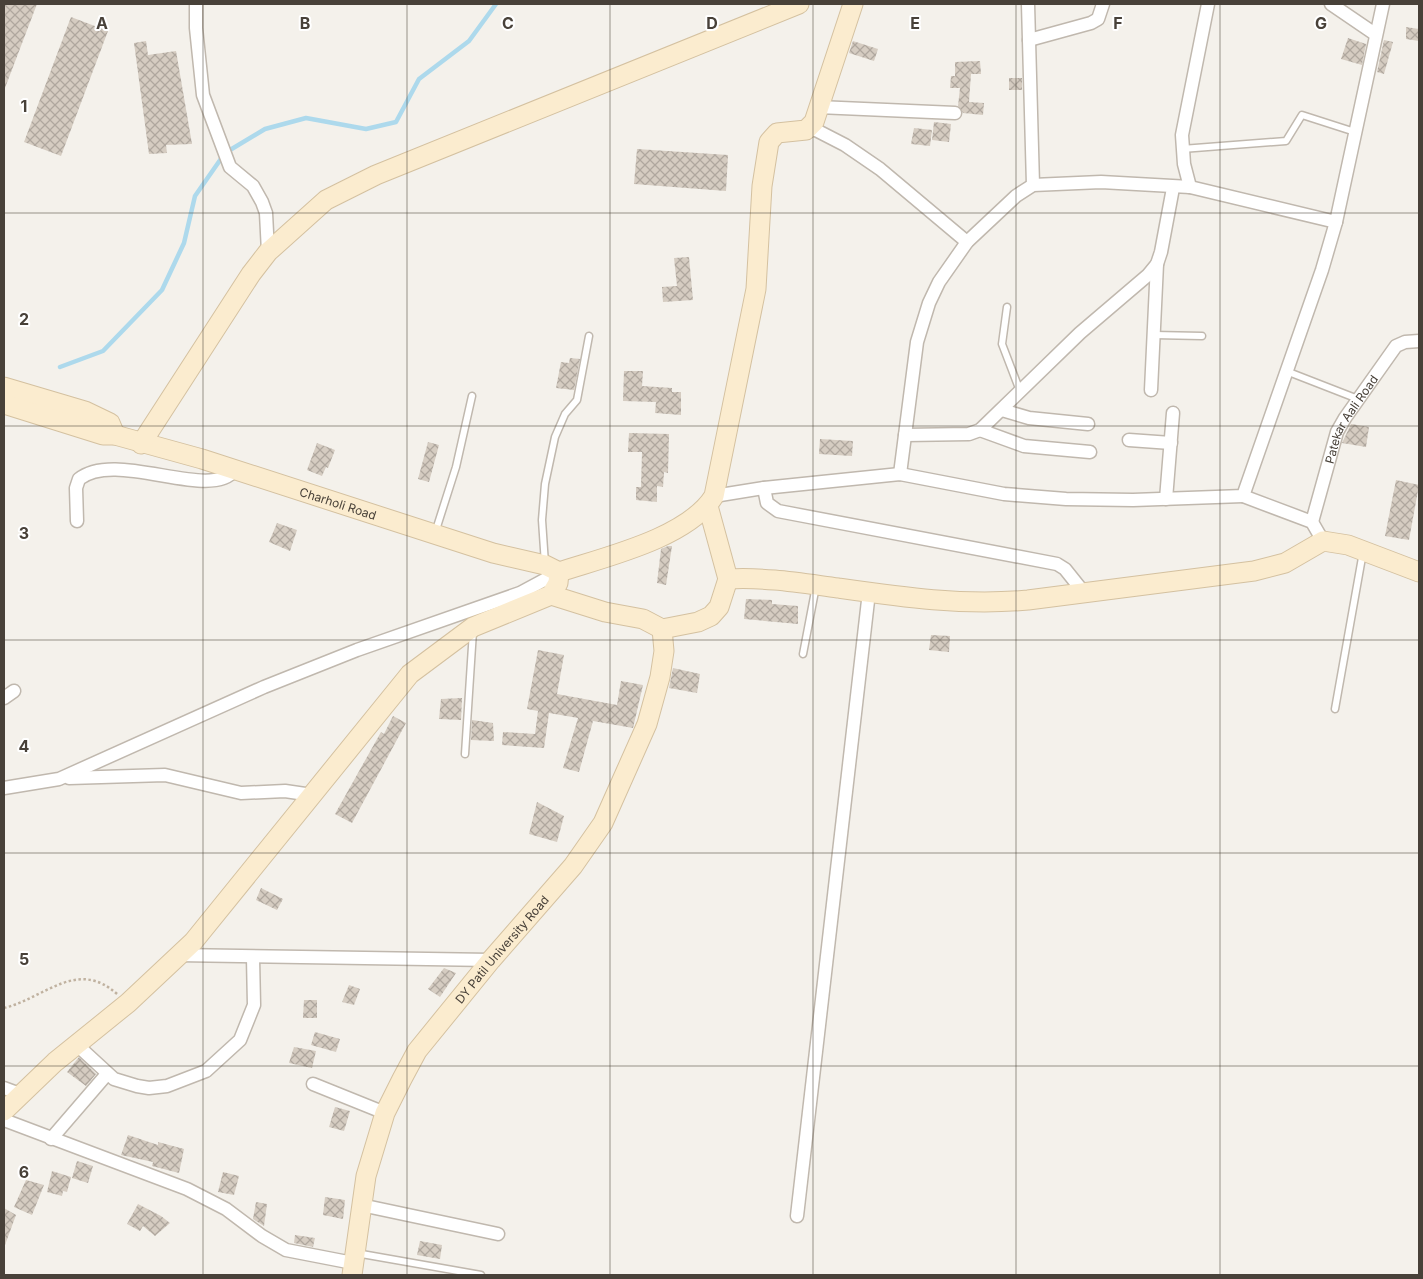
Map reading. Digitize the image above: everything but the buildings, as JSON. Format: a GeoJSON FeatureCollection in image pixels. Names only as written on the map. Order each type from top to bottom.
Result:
{"type":"FeatureCollection","features":[{"type":"Feature","properties":{"kind":"street"},"geometry":{"type":"LineString","coordinates":[[196,4],[196,28],[203,94],[230,167],[253,186],[262,202],[266,213],[268,252]]}},
{"type":"Feature","properties":{"kind":"street"},"geometry":{"type":"LineString","coordinates":[[141,444],[251,274],[268,252],[326,200],[376,175],[799,4]]}},
{"type":"Feature","properties":{"kind":"street"},"geometry":{"type":"LineString","coordinates":[[551,595],[605,612],[643,619],[662,629],[698,622],[711,616],[719,607],[728,579],[711,501],[756,289],[762,186],[769,142],[777,132],[806,130],[810,127],[853,4]]}},
{"type":"Feature","properties":{"kind":"street"},"geometry":{"type":"LineString","coordinates":[[1028,4],[1033,185]]}},
{"type":"Feature","properties":{"kind":"street"},"geometry":{"type":"LineString","coordinates":[[1029,40],[1091,23],[1098,19],[1102,12],[1103,4]]}},
{"type":"Feature","properties":{"kind":"street"},"geometry":{"type":"LineString","coordinates":[[1190,187],[1182,149],[1182,135],[1208,4]]}},
{"type":"Feature","properties":{"kind":"street"},"geometry":{"type":"LineString","coordinates":[[1332,4],[1375,34]]}},
{"type":"Feature","properties":{"kind":"street"},"geometry":{"type":"LineString","coordinates":[[1243,496],[1336,222],[1383,4]]}},
{"type":"Feature","properties":{"kind":"street"},"geometry":{"type":"LineString","coordinates":[[818,107],[955,113]]}},
{"type":"Feature","properties":{"kind":"street"},"geometry":{"type":"LineString","coordinates":[[810,127],[845,145],[880,169],[967,242]]}},
{"type":"Feature","properties":{"kind":"street"},"geometry":{"type":"LineString","coordinates":[[900,474],[917,342],[922,322],[939,282],[967,242],[1016,196],[1033,185],[1101,182],[1173,188],[1190,187],[1336,222]]}},
{"type":"Feature","properties":{"kind":"street"},"geometry":{"type":"LineString","coordinates":[[1151,390],[1157,264],[1173,188]]}},
{"type":"Feature","properties":{"kind":"street"},"geometry":{"type":"LineString","coordinates":[[905,435],[969,434],[980,430],[1080,333],[1148,275],[1157,264]]}},
{"type":"Feature","properties":{"kind":"street","name":"Patekar Aali Road"},"geometry":{"type":"LineString","coordinates":[[1312,522],[1338,432],[1345,418],[1396,346],[1405,342],[1419,341]]}},
{"type":"Feature","properties":{"kind":"street","name":"Charholi Road"},"geometry":{"type":"LineString","coordinates":[[4,387],[85,411],[110,423],[115,435]]}},
{"type":"Feature","properties":{"kind":"street","name":"Charholi Road"},"geometry":{"type":"LineString","coordinates":[[4,404],[103,435],[115,435],[235,470],[434,534],[552,569]]}},
{"type":"Feature","properties":{"kind":"street"},"geometry":{"type":"LineString","coordinates":[[1002,410],[1029,418],[1088,424]]}},
{"type":"Feature","properties":{"kind":"street"},"geometry":{"type":"LineString","coordinates":[[1166,499],[1173,413]]}},
{"type":"Feature","properties":{"kind":"street"},"geometry":{"type":"LineString","coordinates":[[980,430],[1024,446],[1090,452]]}},
{"type":"Feature","properties":{"kind":"street"},"geometry":{"type":"LineString","coordinates":[[1129,440],[1171,443]]}},
{"type":"Feature","properties":{"kind":"street"},"geometry":{"type":"LineString","coordinates":[[78,521],[76,488],[79,479],[93,472],[127,470],[189,479],[217,480],[230,476],[235,470]]}},
{"type":"Feature","properties":{"kind":"street"},"geometry":{"type":"LineString","coordinates":[[59,779],[264,687],[356,650],[520,593],[552,569],[655,540],[696,516],[711,501],[764,488],[900,474],[1004,494],[1097,501],[1243,496],[1312,522],[1323,541]]}},
{"type":"Feature","properties":{"kind":"street"},"geometry":{"type":"LineString","coordinates":[[764,488],[766,503],[778,511],[1056,564],[1065,569],[1085,594]]}},
{"type":"Feature","properties":{"kind":"street"},"geometry":{"type":"LineString","coordinates":[[728,579],[780,579],[942,602],[974,603],[1028,600],[1254,571],[1285,563],[1323,541],[1337,541],[1419,572]]}},
{"type":"Feature","properties":{"kind":"street"},"geometry":{"type":"LineString","coordinates":[[4,1111],[12,1091],[77,1045],[128,1003],[193,942],[410,674],[473,627],[551,595],[558,583],[552,569]]}},
{"type":"Feature","properties":{"kind":"street"},"geometry":{"type":"LineString","coordinates":[[797,1216],[868,592]]}},
{"type":"Feature","properties":{"kind":"street","name":"DY Patil University Road"},"geometry":{"type":"LineString","coordinates":[[353,1264],[361,1205],[373,1150],[385,1113],[416,1051],[572,866],[603,823],[647,724],[660,677],[664,651],[662,629]]}},
{"type":"Feature","properties":{"kind":"street"},"geometry":{"type":"LineString","coordinates":[[4,788],[59,779],[165,775],[240,793],[285,791],[312,795]]}},
{"type":"Feature","properties":{"kind":"street"},"geometry":{"type":"LineString","coordinates":[[178,955],[252,958],[491,960]]}},
{"type":"Feature","properties":{"kind":"street"},"geometry":{"type":"LineString","coordinates":[[77,1045],[108,1074],[123,1082],[149,1088],[167,1086],[206,1071],[240,1040],[254,1005],[252,958]]}},
{"type":"Feature","properties":{"kind":"street"},"geometry":{"type":"LineString","coordinates":[[51,1139],[108,1074]]}},
{"type":"Feature","properties":{"kind":"street"},"geometry":{"type":"LineString","coordinates":[[313,1084],[385,1113]]}},
{"type":"Feature","properties":{"kind":"street"},"geometry":{"type":"LineString","coordinates":[[4,1120],[187,1189],[226,1209],[262,1236],[286,1250],[353,1264]]}},
{"type":"Feature","properties":{"kind":"street"},"geometry":{"type":"LineString","coordinates":[[361,1205],[498,1234]]}},
{"type":"Feature","properties":{"kind":"lane"},"geometry":{"type":"LineString","coordinates":[[1182,149],[1286,141],[1302,115],[1355,132]]}},
{"type":"Feature","properties":{"kind":"lane"},"geometry":{"type":"LineString","coordinates":[[1007,307],[1002,344],[1020,392]]}},
{"type":"Feature","properties":{"kind":"lane"},"geometry":{"type":"LineString","coordinates":[[1154,335],[1202,336]]}},
{"type":"Feature","properties":{"kind":"lane"},"geometry":{"type":"LineString","coordinates":[[552,569],[542,520],[545,484],[555,437],[566,414],[578,400],[589,336]]}},
{"type":"Feature","properties":{"kind":"lane"},"geometry":{"type":"LineString","coordinates":[[1286,371],[1358,399]]}},
{"type":"Feature","properties":{"kind":"lane"},"geometry":{"type":"LineString","coordinates":[[434,534],[456,467],[472,396]]}},
{"type":"Feature","properties":{"kind":"lane"},"geometry":{"type":"LineString","coordinates":[[1335,709],[1363,550]]}},
{"type":"Feature","properties":{"kind":"lane"},"geometry":{"type":"LineString","coordinates":[[803,654],[816,585]]}},
{"type":"Feature","properties":{"kind":"lane"},"geometry":{"type":"LineString","coordinates":[[465,754],[473,627]]}},
{"type":"Feature","properties":{"kind":"lane"},"geometry":{"type":"LineString","coordinates":[[353,1264],[482,1275]]}},
{"type":"Feature","properties":{"kind":"path"},"geometry":{"type":"LineString","coordinates":[[4,1008],[17,1005],[48,989],[75,980],[90,978],[105,983],[128,1003]]}},
{"type":"Feature","properties":{"kind":"waterway"},"geometry":{"type":"LineString","coordinates":[[60,367],[103,351],[162,290],[184,243],[195,196],[225,153],[265,129],[306,118],[366,129],[396,122],[419,79],[469,41],[496,4]]}}]}
